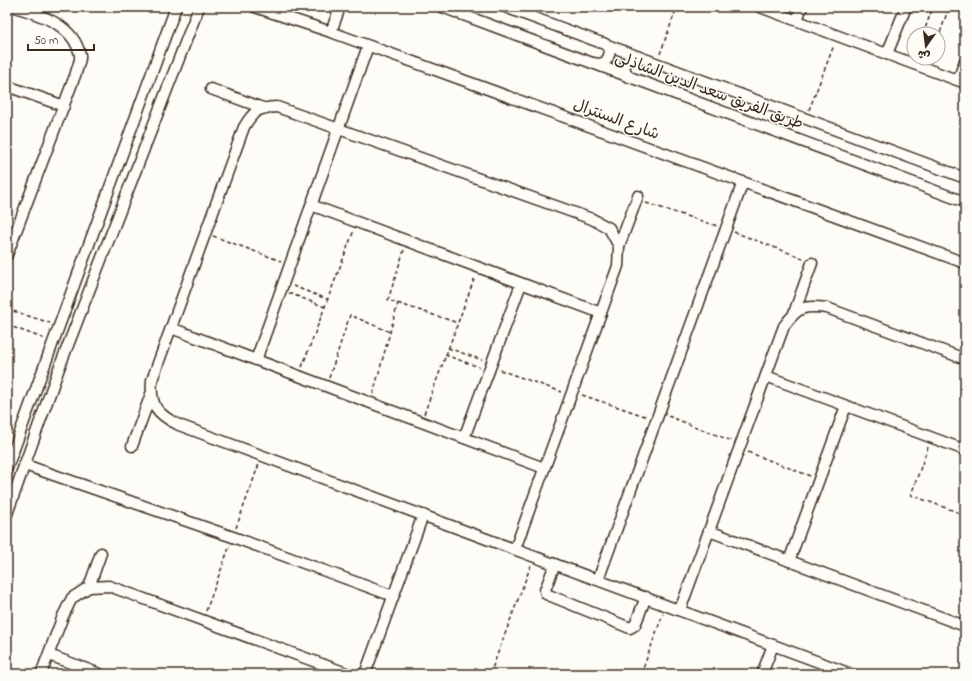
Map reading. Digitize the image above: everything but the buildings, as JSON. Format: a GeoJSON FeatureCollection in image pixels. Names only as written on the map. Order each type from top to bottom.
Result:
{"type":"FeatureCollection","features":[{"type":"Feature","properties":{"kind":"street"},"geometry":{"type":"LineString","coordinates":[[7,255],[64,106],[76,73],[80,56],[74,38],[60,25],[15,7]]}},
{"type":"Feature","properties":{"kind":"street"},"geometry":{"type":"LineString","coordinates":[[7,468],[176,7]]}},
{"type":"Feature","properties":{"kind":"street"},"geometry":{"type":"LineString","coordinates":[[7,514],[61,364],[199,7]]}},
{"type":"Feature","properties":{"kind":"street","name":"شارع السنترال"},"geometry":{"type":"LineString","coordinates":[[255,7],[331,32],[965,263]]}},
{"type":"Feature","properties":{"kind":"street"},"geometry":{"type":"LineString","coordinates":[[331,32],[340,7]]}},
{"type":"Feature","properties":{"kind":"street","name":"طريق الفريق سعد الدين الشاذلى"},"geometry":{"type":"LineString","coordinates":[[442,7],[965,202]]}},
{"type":"Feature","properties":{"kind":"street","name":"طريق الفريق سعد الدين الشاذلى"},"geometry":{"type":"LineString","coordinates":[[505,7],[965,178]]}},
{"type":"Feature","properties":{"kind":"street"},"geometry":{"type":"LineString","coordinates":[[760,7],[962,82],[965,61]]}},
{"type":"Feature","properties":{"kind":"street"},"geometry":{"type":"LineString","coordinates":[[798,20],[802,7]]}},
{"type":"Feature","properties":{"kind":"street"},"geometry":{"type":"LineString","coordinates":[[887,54],[906,7]]}},
{"type":"Feature","properties":{"kind":"street"},"geometry":{"type":"LineString","coordinates":[[592,63],[602,64],[608,59],[610,50],[608,46],[602,43]]}},
{"type":"Feature","properties":{"kind":"street"},"geometry":{"type":"LineString","coordinates":[[256,360],[368,46]]}},
{"type":"Feature","properties":{"kind":"street"},"geometry":{"type":"LineString","coordinates":[[629,77],[625,72],[626,63],[633,56],[641,57]]}},
{"type":"Feature","properties":{"kind":"street"},"geometry":{"type":"LineString","coordinates":[[7,86],[64,106]]}},
{"type":"Feature","properties":{"kind":"street"},"geometry":{"type":"LineString","coordinates":[[211,89],[263,108]]}},
{"type":"Feature","properties":{"kind":"street"},"geometry":{"type":"LineString","coordinates":[[132,446],[151,394],[152,380],[244,127],[251,115],[263,108],[277,106],[592,219],[609,228],[619,246]]}},
{"type":"Feature","properties":{"kind":"street"},"geometry":{"type":"LineString","coordinates":[[598,580],[743,182]]}},
{"type":"Feature","properties":{"kind":"street"},"geometry":{"type":"LineString","coordinates":[[515,549],[618,266],[619,246],[638,196]]}},
{"type":"Feature","properties":{"kind":"street"},"geometry":{"type":"LineString","coordinates":[[311,205],[601,314]]}},
{"type":"Feature","properties":{"kind":"street"},"geometry":{"type":"LineString","coordinates":[[680,610],[784,326],[794,313],[812,263]]}},
{"type":"Feature","properties":{"kind":"street"},"geometry":{"type":"LineString","coordinates":[[464,438],[521,284]]}},
{"type":"Feature","properties":{"kind":"street"},"geometry":{"type":"LineString","coordinates":[[794,313],[810,306],[827,308],[965,359]]}},
{"type":"Feature","properties":{"kind":"street"},"geometry":{"type":"LineString","coordinates":[[171,328],[544,468]]}},
{"type":"Feature","properties":{"kind":"street"},"geometry":{"type":"LineString","coordinates":[[766,376],[965,450]]}},
{"type":"Feature","properties":{"kind":"street"},"geometry":{"type":"LineString","coordinates":[[151,394],[156,408],[166,419],[179,425],[851,674]]}},
{"type":"Feature","properties":{"kind":"street"},"geometry":{"type":"LineString","coordinates":[[789,561],[846,406]]}},
{"type":"Feature","properties":{"kind":"street"},"geometry":{"type":"LineString","coordinates":[[25,465],[232,537],[393,596]]}},
{"type":"Feature","properties":{"kind":"street"},"geometry":{"type":"LineString","coordinates":[[365,674],[423,515]]}},
{"type":"Feature","properties":{"kind":"street"},"geometry":{"type":"LineString","coordinates":[[709,531],[965,626]]}},
{"type":"Feature","properties":{"kind":"street"},"geometry":{"type":"LineString","coordinates":[[89,587],[101,554]]}},
{"type":"Feature","properties":{"kind":"street"},"geometry":{"type":"LineString","coordinates":[[555,564],[545,590],[546,594],[630,628],[635,625],[646,597]]}},
{"type":"Feature","properties":{"kind":"street"},"geometry":{"type":"LineString","coordinates":[[42,674],[63,616],[72,598],[89,587],[109,586],[349,674]]}},
{"type":"Feature","properties":{"kind":"street"},"geometry":{"type":"LineString","coordinates":[[762,674],[773,645]]}},
{"type":"Feature","properties":{"kind":"street"},"geometry":{"type":"LineString","coordinates":[[48,655],[100,674]]}},
{"type":"Feature","properties":{"kind":"path"},"geometry":{"type":"LineString","coordinates":[[657,63],[677,7]]}},
{"type":"Feature","properties":{"kind":"path"},"geometry":{"type":"LineString","coordinates":[[926,26],[933,7]]}},
{"type":"Feature","properties":{"kind":"path"},"geometry":{"type":"LineString","coordinates":[[943,26],[950,7]]}},
{"type":"Feature","properties":{"kind":"path"},"geometry":{"type":"LineString","coordinates":[[805,119],[838,36]]}},
{"type":"Feature","properties":{"kind":"path"},"geometry":{"type":"LineString","coordinates":[[299,376],[356,222]]}},
{"type":"Feature","properties":{"kind":"path"},"geometry":{"type":"LineString","coordinates":[[205,233],[290,265]]}},
{"type":"Feature","properties":{"kind":"path"},"geometry":{"type":"LineString","coordinates":[[407,241],[388,300],[458,323]]}},
{"type":"Feature","properties":{"kind":"path"},"geometry":{"type":"LineString","coordinates":[[420,422],[478,268]]}},
{"type":"Feature","properties":{"kind":"path"},"geometry":{"type":"LineString","coordinates":[[282,286],[328,299]]}},
{"type":"Feature","properties":{"kind":"path"},"geometry":{"type":"LineString","coordinates":[[282,286],[325,307]]}},
{"type":"Feature","properties":{"kind":"path"},"geometry":{"type":"LineString","coordinates":[[371,403],[398,303]]}},
{"type":"Feature","properties":{"kind":"path"},"geometry":{"type":"LineString","coordinates":[[7,309],[60,326]]}},
{"type":"Feature","properties":{"kind":"path"},"geometry":{"type":"LineString","coordinates":[[326,386],[350,315],[390,332]]}},
{"type":"Feature","properties":{"kind":"path"},"geometry":{"type":"LineString","coordinates":[[7,325],[54,342]]}},
{"type":"Feature","properties":{"kind":"path"},"geometry":{"type":"LineString","coordinates":[[448,348],[490,367]]}},
{"type":"Feature","properties":{"kind":"path"},"geometry":{"type":"LineString","coordinates":[[446,355],[490,367],[572,394],[658,416],[819,479]]}},
{"type":"Feature","properties":{"kind":"path"},"geometry":{"type":"LineString","coordinates":[[932,438],[911,495],[965,515]]}},
{"type":"Feature","properties":{"kind":"path"},"geometry":{"type":"LineString","coordinates":[[490,674],[534,556]]}},
{"type":"Feature","properties":{"kind":"path"},"geometry":{"type":"LineString","coordinates":[[641,674],[666,605]]}}]}
